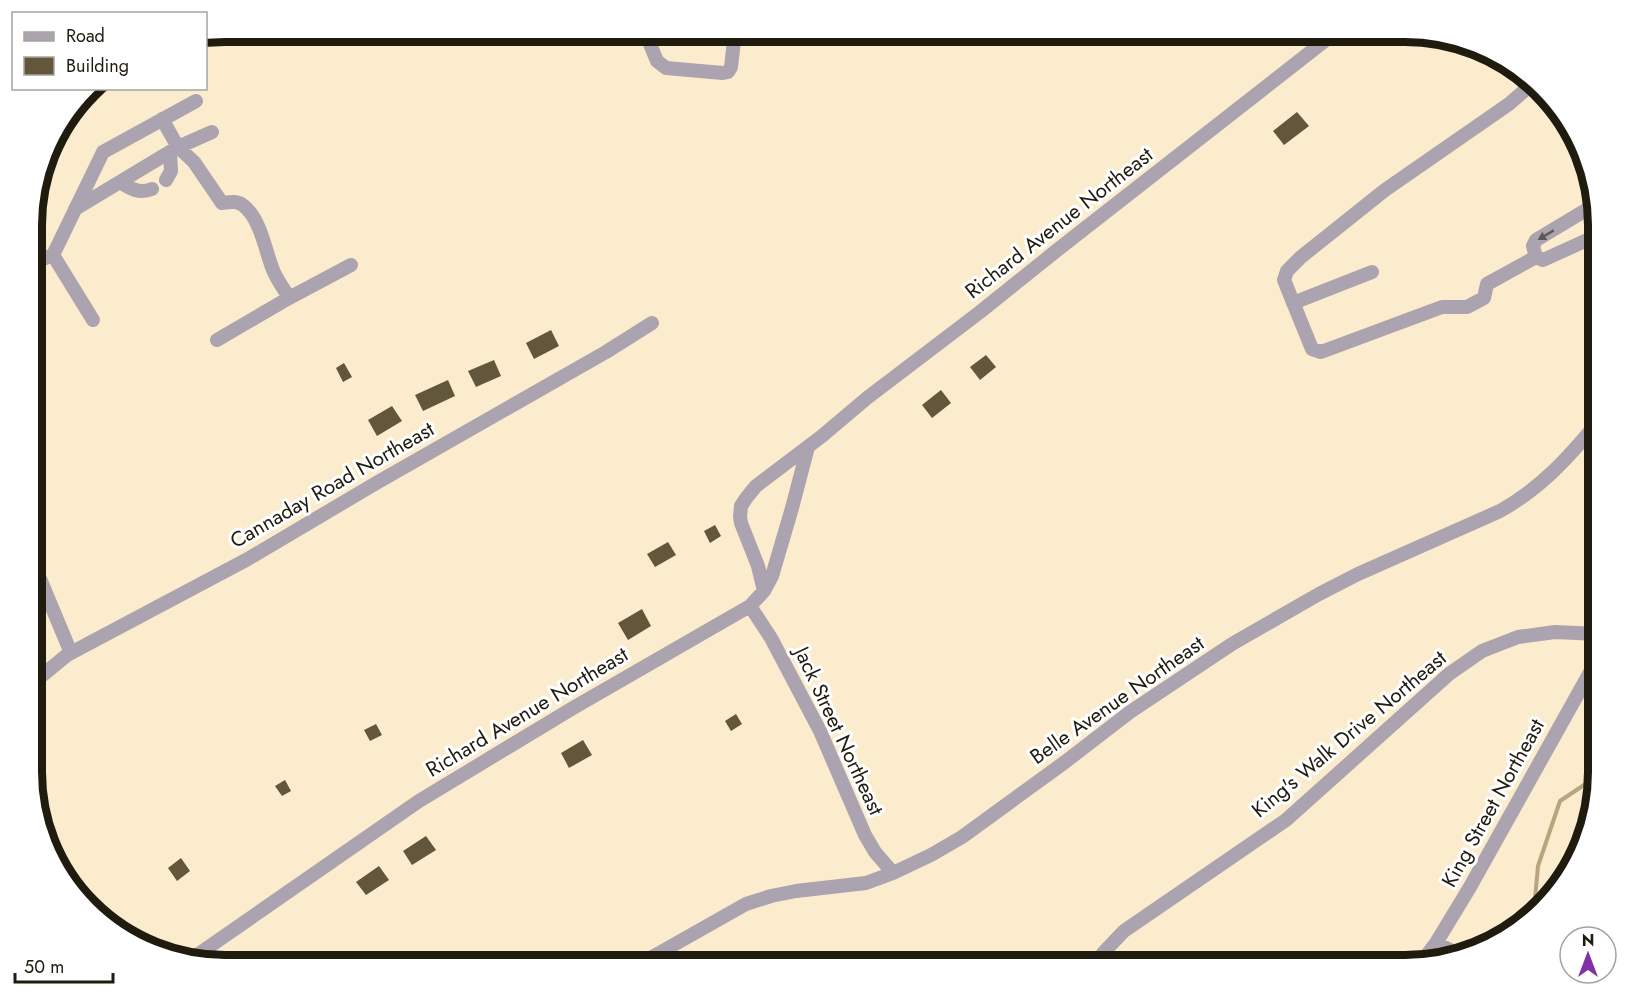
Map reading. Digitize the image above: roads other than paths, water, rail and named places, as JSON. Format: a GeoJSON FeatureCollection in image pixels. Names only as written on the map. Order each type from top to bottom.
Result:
{"type":"FeatureCollection","features":[{"type":"Feature","properties":{"kind":"street"},"geometry":{"type":"LineString","coordinates":[[649,42],[657,61],[666,68],[723,73],[728,72],[731,67],[734,42]]}},
{"type":"Feature","properties":{"kind":"street","name":"Richard Avenue Northeast"},"geometry":{"type":"LineString","coordinates":[[764,591],[758,566],[741,523],[741,506],[756,486],[1323,42]]}},
{"type":"Feature","properties":{"kind":"street"},"geometry":{"type":"LineString","coordinates":[[1527,88],[1509,104],[1385,190],[1301,257],[1287,270],[1284,280],[1312,349],[1321,352],[1442,307],[1467,307],[1484,298],[1487,284],[1536,257]]}},
{"type":"Feature","properties":{"kind":"street"},"geometry":{"type":"LineString","coordinates":[[42,259],[53,255],[103,152],[196,101]]}},
{"type":"Feature","properties":{"kind":"street"},"geometry":{"type":"LineString","coordinates":[[162,119],[174,150],[171,171],[166,180]]}},
{"type":"Feature","properties":{"kind":"street"},"geometry":{"type":"LineString","coordinates":[[75,209],[174,150],[212,132]]}},
{"type":"Feature","properties":{"kind":"street"},"geometry":{"type":"LineString","coordinates":[[174,150],[194,162],[222,203],[235,201],[245,207],[259,228],[274,273],[289,298]]}},
{"type":"Feature","properties":{"kind":"street"},"geometry":{"type":"LineString","coordinates":[[120,182],[135,191],[145,192],[152,189]]}},
{"type":"Feature","properties":{"kind":"street"},"geometry":{"type":"LineString","coordinates":[[1536,257],[1533,246],[1536,240],[1587,209]]}},
{"type":"Feature","properties":{"kind":"street"},"geometry":{"type":"LineString","coordinates":[[1536,257],[1543,260],[1588,240]]}},
{"type":"Feature","properties":{"kind":"street"},"geometry":{"type":"LineString","coordinates":[[53,255],[93,320]]}},
{"type":"Feature","properties":{"kind":"street"},"geometry":{"type":"LineString","coordinates":[[217,340],[351,265]]}},
{"type":"Feature","properties":{"kind":"street"},"geometry":{"type":"LineString","coordinates":[[1293,303],[1372,272]]}},
{"type":"Feature","properties":{"kind":"street","name":"Cannaday Road Northeast"},"geometry":{"type":"LineString","coordinates":[[42,675],[71,653],[246,560],[606,352],[652,323]]}},
{"type":"Feature","properties":{"kind":"street","name":"Belle Avenue Northeast"},"geometry":{"type":"LineString","coordinates":[[656,955],[746,904],[796,891],[866,883],[931,855],[962,837],[1147,700],[1232,644],[1358,574],[1500,511],[1517,501],[1538,487],[1588,434]]}},
{"type":"Feature","properties":{"kind":"street","name":"Richard Avenue Northeast"},"geometry":{"type":"LineString","coordinates":[[200,953],[427,796],[573,708],[750,606],[764,591],[772,576],[808,447]]}},
{"type":"Feature","properties":{"kind":"street"},"geometry":{"type":"LineString","coordinates":[[42,584],[71,653]]}},
{"type":"Feature","properties":{"kind":"street","name":"Jack Street Northeast"},"geometry":{"type":"LineString","coordinates":[[750,606],[771,638],[820,731],[865,835],[892,873]]}},
{"type":"Feature","properties":{"kind":"street","name":"King's Walk Drive Northeast"},"geometry":{"type":"LineString","coordinates":[[1102,955],[1124,931],[1286,820],[1449,674],[1482,651],[1518,637],[1555,632],[1588,634]]}},
{"type":"Feature","properties":{"kind":"street","name":"King Street Northeast"},"geometry":{"type":"LineString","coordinates":[[1429,953],[1470,887],[1588,676]]}},
{"type":"Feature","properties":{"kind":"street"},"geometry":{"type":"LineString","coordinates":[[1436,944],[1448,949]]}},
{"type":"Feature","properties":{"kind":"waterway"},"geometry":{"type":"LineString","coordinates":[[1535,902],[1538,866],[1560,801],[1588,782]]}}]}
